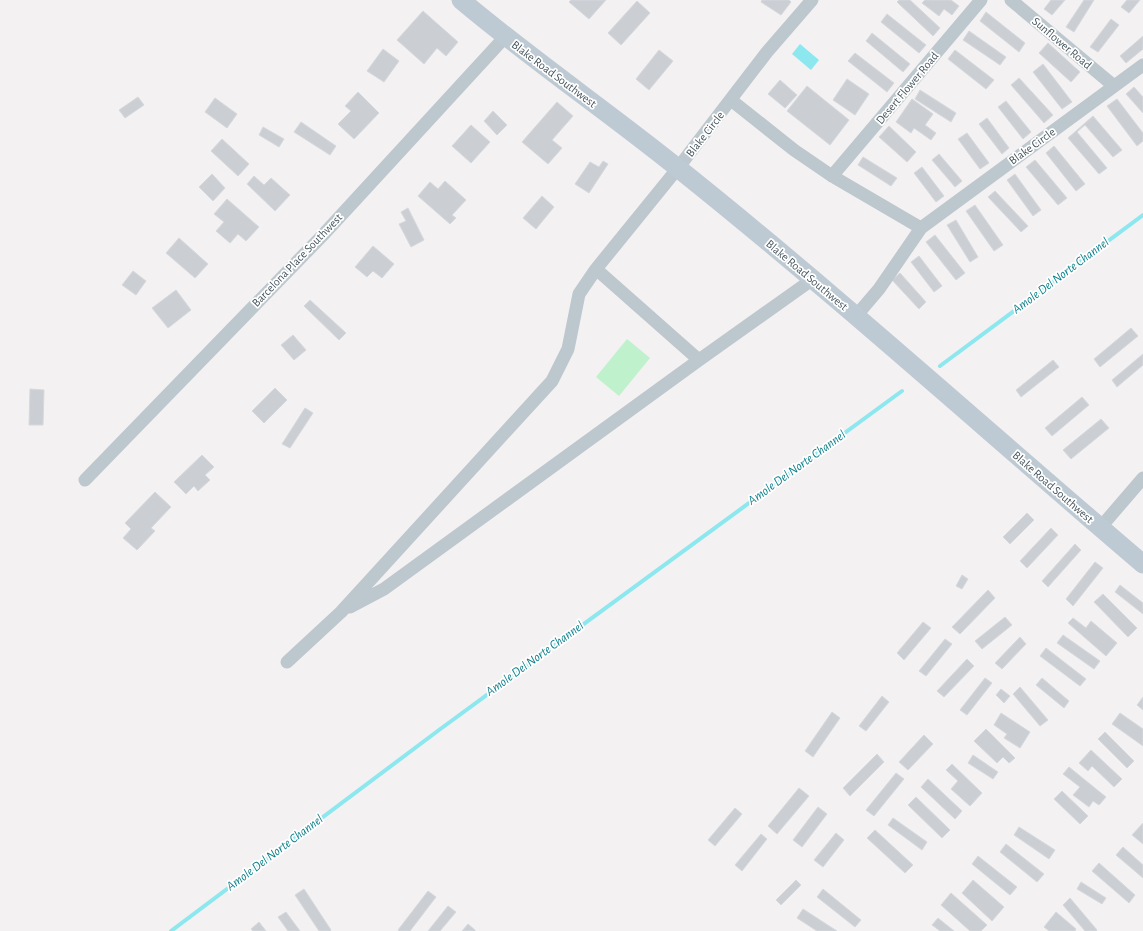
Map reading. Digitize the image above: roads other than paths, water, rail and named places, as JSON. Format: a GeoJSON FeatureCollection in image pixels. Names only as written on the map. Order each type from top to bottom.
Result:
{"type":"FeatureCollection","features":[{"type":"Feature","properties":{"kind":"main road","name":"Blake Road Southwest"},"geometry":{"type":"LineString","coordinates":[[460,0],[505,37],[678,168],[813,279],[1143,564]]}},
{"type":"Feature","properties":{"kind":"street","name":"Blake Circle"},"geometry":{"type":"LineString","coordinates":[[341,612],[552,381],[568,349],[580,294],[596,269],[678,168],[768,52],[812,0]]}},
{"type":"Feature","properties":{"kind":"street","name":"Desert Flower Road"},"geometry":{"type":"LineString","coordinates":[[832,176],[981,0]]}},
{"type":"Feature","properties":{"kind":"street","name":"Sunflower Road"},"geometry":{"type":"LineString","coordinates":[[1011,0],[1114,86]]}},
{"type":"Feature","properties":{"kind":"street","name":"Barcelona Place Southwest"},"geometry":{"type":"LineString","coordinates":[[85,480],[322,236],[505,37]]}},
{"type":"Feature","properties":{"kind":"street","name":"Blake Circle"},"geometry":{"type":"LineString","coordinates":[[856,316],[879,290],[921,228],[1143,65]]}},
{"type":"Feature","properties":{"kind":"street","name":"Blake Circle"},"geometry":{"type":"LineString","coordinates":[[731,100],[794,150],[832,176],[921,228]]}},
{"type":"Feature","properties":{"kind":"street"},"geometry":{"type":"LineString","coordinates":[[596,269],[699,360]]}},
{"type":"Feature","properties":{"kind":"street"},"geometry":{"type":"LineString","coordinates":[[287,662],[341,612],[384,589],[813,279]]}},
{"type":"Feature","properties":{"kind":"street"},"geometry":{"type":"LineString","coordinates":[[1100,528],[1143,478]]}},
{"type":"Feature","properties":{"kind":"water"},"geometry":{"type":"Polygon","coordinates":[[[800,44],[819,60],[811,70],[792,54],[800,44]]]}},
{"type":"Feature","properties":{"kind":"waterway","name":"Amole Del Norte Channel"},"geometry":{"type":"LineString","coordinates":[[940,366],[1143,215]]}},
{"type":"Feature","properties":{"kind":"waterway","name":"Amole Del Norte Channel"},"geometry":{"type":"LineString","coordinates":[[171,931],[439,730],[902,391]]}}]}
